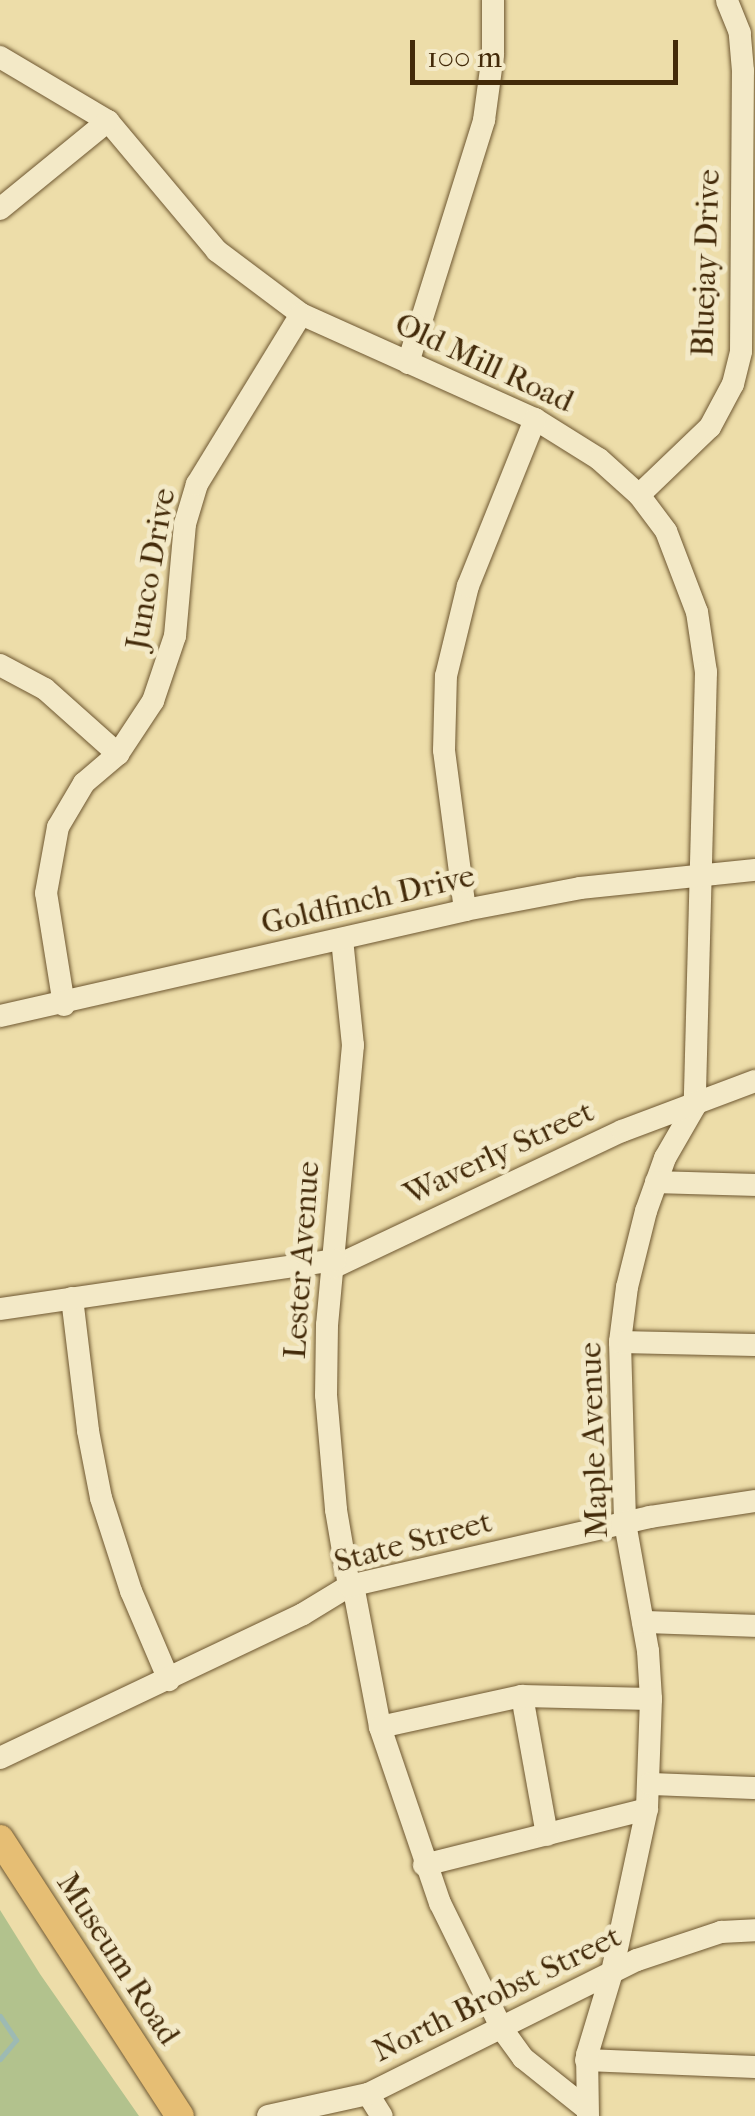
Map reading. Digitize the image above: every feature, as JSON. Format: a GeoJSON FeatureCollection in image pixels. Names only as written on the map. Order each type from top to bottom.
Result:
{"type":"FeatureCollection","features":[{"type":"Feature","properties":{"kind":"main road","name":"Museum Road"},"geometry":{"type":"LineString","coordinates":[[0,1839],[180,2116]]}},
{"type":"Feature","properties":{"kind":"street"},"geometry":{"type":"LineString","coordinates":[[408,363],[484,120],[493,54],[493,0]]}},
{"type":"Feature","properties":{"kind":"street","name":"Bluejay Drive"},"geometry":{"type":"LineString","coordinates":[[639,495],[710,427],[733,384],[741,351],[743,71],[740,33],[727,0]]}},
{"type":"Feature","properties":{"kind":"street","name":"Old Mill Road"},"geometry":{"type":"LineString","coordinates":[[0,57],[108,121],[216,250],[301,314],[536,419],[599,459],[639,495],[666,531],[697,612],[706,672],[704,878],[695,1106]]}},
{"type":"Feature","properties":{"kind":"street"},"geometry":{"type":"LineString","coordinates":[[0,209],[108,121]]}},
{"type":"Feature","properties":{"kind":"street","name":"Junco Drive"},"geometry":{"type":"LineString","coordinates":[[64,1005],[46,894],[51,850],[69,805],[84,783],[118,754],[152,701],[170,658],[179,614],[185,524],[197,484],[301,314]]}},
{"type":"Feature","properties":{"kind":"street"},"geometry":{"type":"LineString","coordinates":[[465,910],[444,750],[446,676],[468,586],[536,419]]}},
{"type":"Feature","properties":{"kind":"street"},"geometry":{"type":"LineString","coordinates":[[0,665],[45,689],[118,754]]}},
{"type":"Feature","properties":{"kind":"street","name":"Goldfinch Drive"},"geometry":{"type":"LineString","coordinates":[[0,1016],[64,1005],[465,910],[580,888],[755,870]]}},
{"type":"Feature","properties":{"kind":"street","name":"Lester Avenue"},"geometry":{"type":"LineString","coordinates":[[342,940],[352,1045],[326,1395],[333,1490],[380,1727],[424,1865],[502,2029],[523,2058],[588,2112]]}},
{"type":"Feature","properties":{"kind":"street","name":"Waverly Street"},"geometry":{"type":"LineString","coordinates":[[0,1309],[334,1263],[622,1131],[755,1082]]}},
{"type":"Feature","properties":{"kind":"street","name":"Maple Avenue"},"geometry":{"type":"LineString","coordinates":[[588,2112],[586,2060],[612,1972],[650,1784],[651,1698],[643,1622],[625,1523],[620,1342],[631,1268],[656,1182],[695,1106]]}},
{"type":"Feature","properties":{"kind":"street"},"geometry":{"type":"LineString","coordinates":[[656,1182],[755,1185]]}},
{"type":"Feature","properties":{"kind":"street"},"geometry":{"type":"LineString","coordinates":[[72,1298],[85,1414],[102,1498],[131,1590],[169,1680]]}},
{"type":"Feature","properties":{"kind":"street"},"geometry":{"type":"LineString","coordinates":[[620,1342],[755,1345]]}},
{"type":"Feature","properties":{"kind":"street","name":"State Street"},"geometry":{"type":"LineString","coordinates":[[0,1758],[303,1614],[351,1585],[625,1523],[755,1502]]}},
{"type":"Feature","properties":{"kind":"street"},"geometry":{"type":"LineString","coordinates":[[643,1622],[755,1626]]}},
{"type":"Feature","properties":{"kind":"street"},"geometry":{"type":"LineString","coordinates":[[380,1727],[522,1696],[651,1698]]}},
{"type":"Feature","properties":{"kind":"street"},"geometry":{"type":"LineString","coordinates":[[522,1696],[547,1835]]}},
{"type":"Feature","properties":{"kind":"street"},"geometry":{"type":"LineString","coordinates":[[650,1784],[755,1788]]}},
{"type":"Feature","properties":{"kind":"street"},"geometry":{"type":"LineString","coordinates":[[424,1865],[647,1809]]}},
{"type":"Feature","properties":{"kind":"street","name":"North Brobst Street"},"geometry":{"type":"LineString","coordinates":[[268,2116],[368,2094],[612,1972],[721,1932],[755,1930]]}},
{"type":"Feature","properties":{"kind":"street"},"geometry":{"type":"LineString","coordinates":[[586,2060],[755,2067]]}},
{"type":"Feature","properties":{"kind":"street"},"geometry":{"type":"LineString","coordinates":[[368,2094],[382,2116]]}},
{"type":"Feature","properties":{"kind":"green space"},"geometry":{"type":"Polygon","coordinates":[[[0,1910],[40,1974],[139,2116],[0,2116],[0,1910]]]}},
{"type":"Feature","properties":{"kind":"waterway"},"geometry":{"type":"LineString","coordinates":[[0,2016],[16,2040],[0,2059]]}}]}
